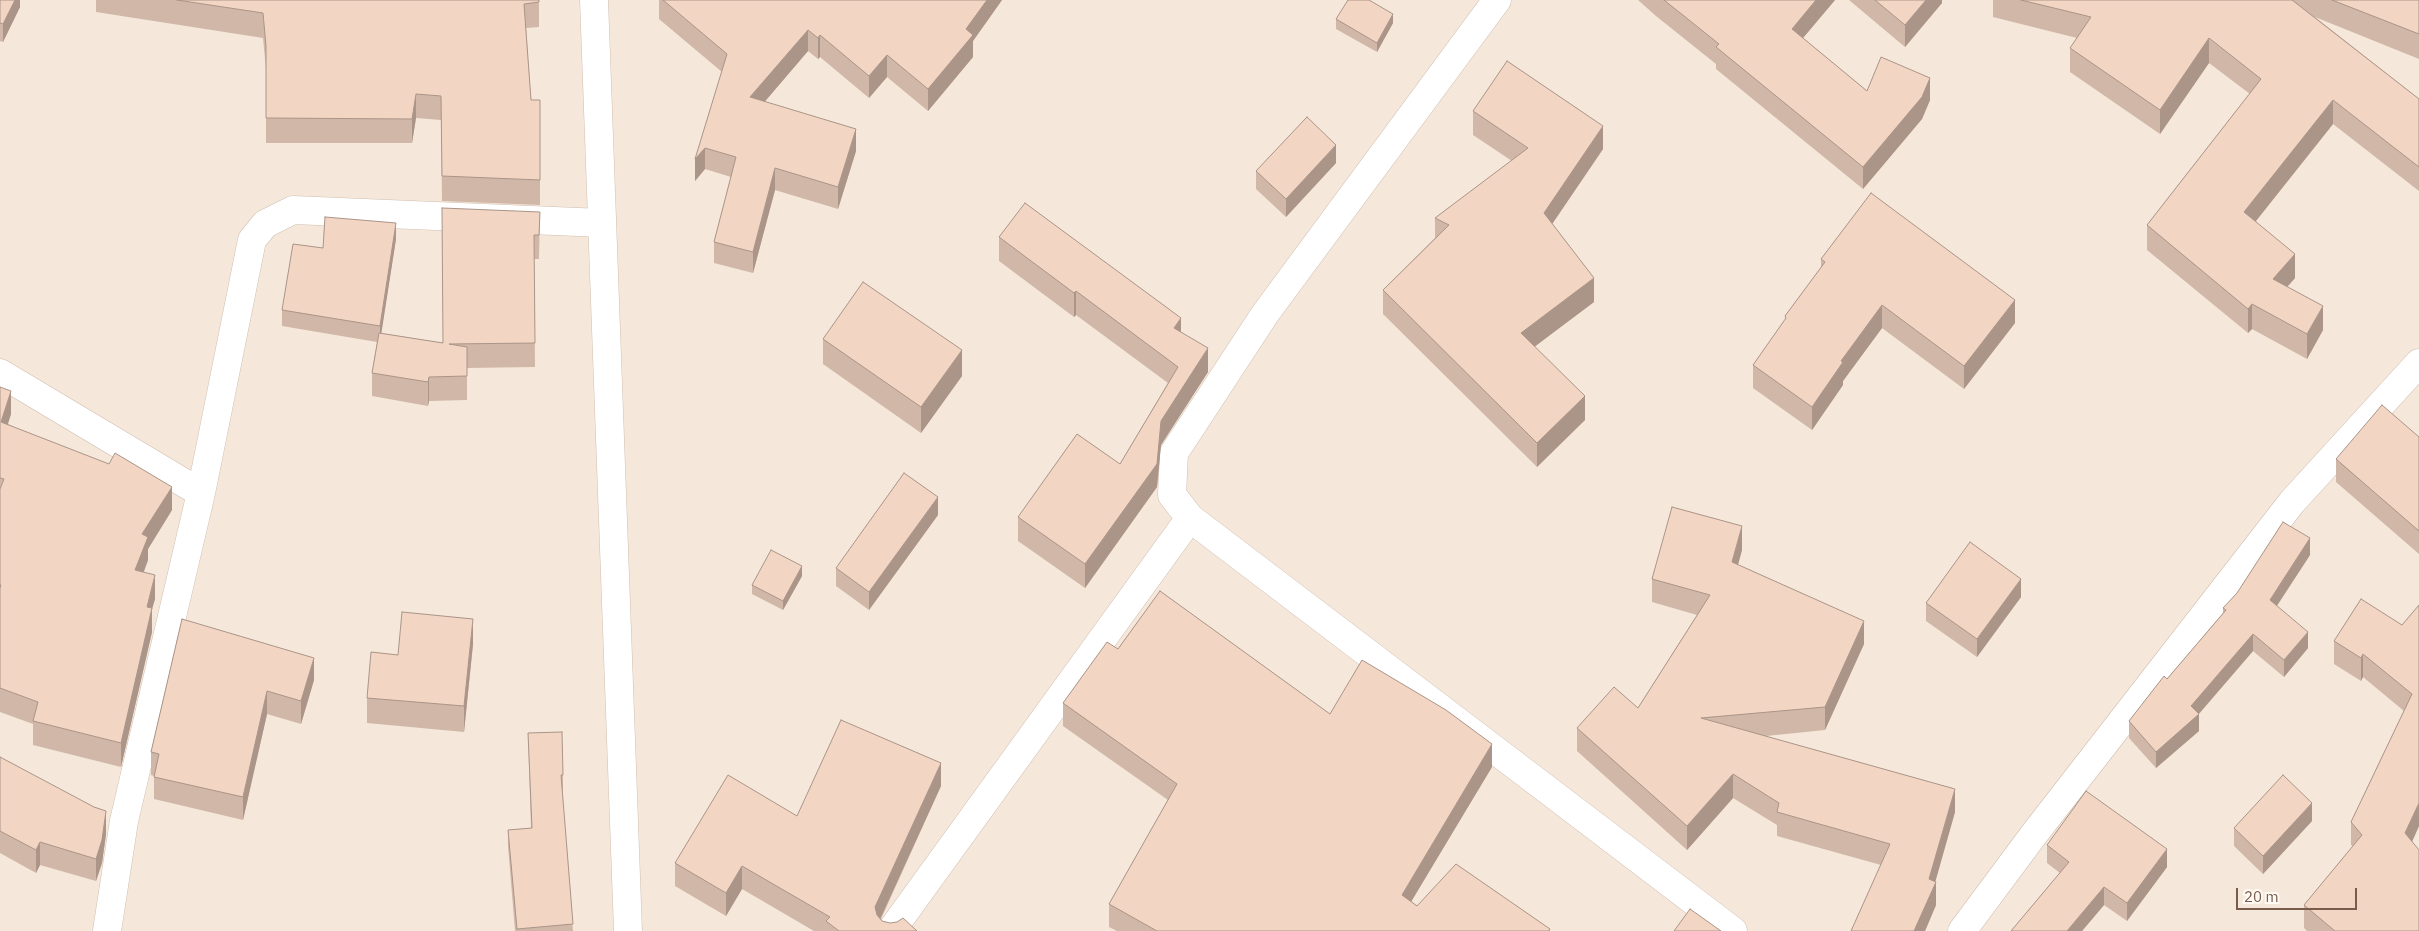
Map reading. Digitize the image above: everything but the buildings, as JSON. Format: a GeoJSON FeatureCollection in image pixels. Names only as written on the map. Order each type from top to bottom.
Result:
{"type":"FeatureCollection","features":[{"type":"Feature","properties":{"kind":"street"},"geometry":{"type":"LineString","coordinates":[[594,0],[628,931]]}},
{"type":"Feature","properties":{"kind":"street"},"geometry":{"type":"LineString","coordinates":[[1497,0],[1265,314],[1174,453],[1172,495],[1190,518],[1733,931]]}},
{"type":"Feature","properties":{"kind":"street"},"geometry":{"type":"LineString","coordinates":[[107,931],[124,821],[201,493],[252,240],[265,224],[294,210],[602,223]]}},
{"type":"Feature","properties":{"kind":"street"},"geometry":{"type":"LineString","coordinates":[[1962,931],[2035,832],[2292,502],[2419,363]]}},
{"type":"Feature","properties":{"kind":"street"},"geometry":{"type":"LineString","coordinates":[[0,373],[201,493]]}},
{"type":"Feature","properties":{"kind":"street"},"geometry":{"type":"LineString","coordinates":[[891,931],[1190,518]]}},
{"type":"Feature","properties":{"kind":"shaded area"},"geometry":{"type":"Polygon","coordinates":[[[0,0],[2419,0],[2419,931],[0,931],[0,0]]]}}]}
